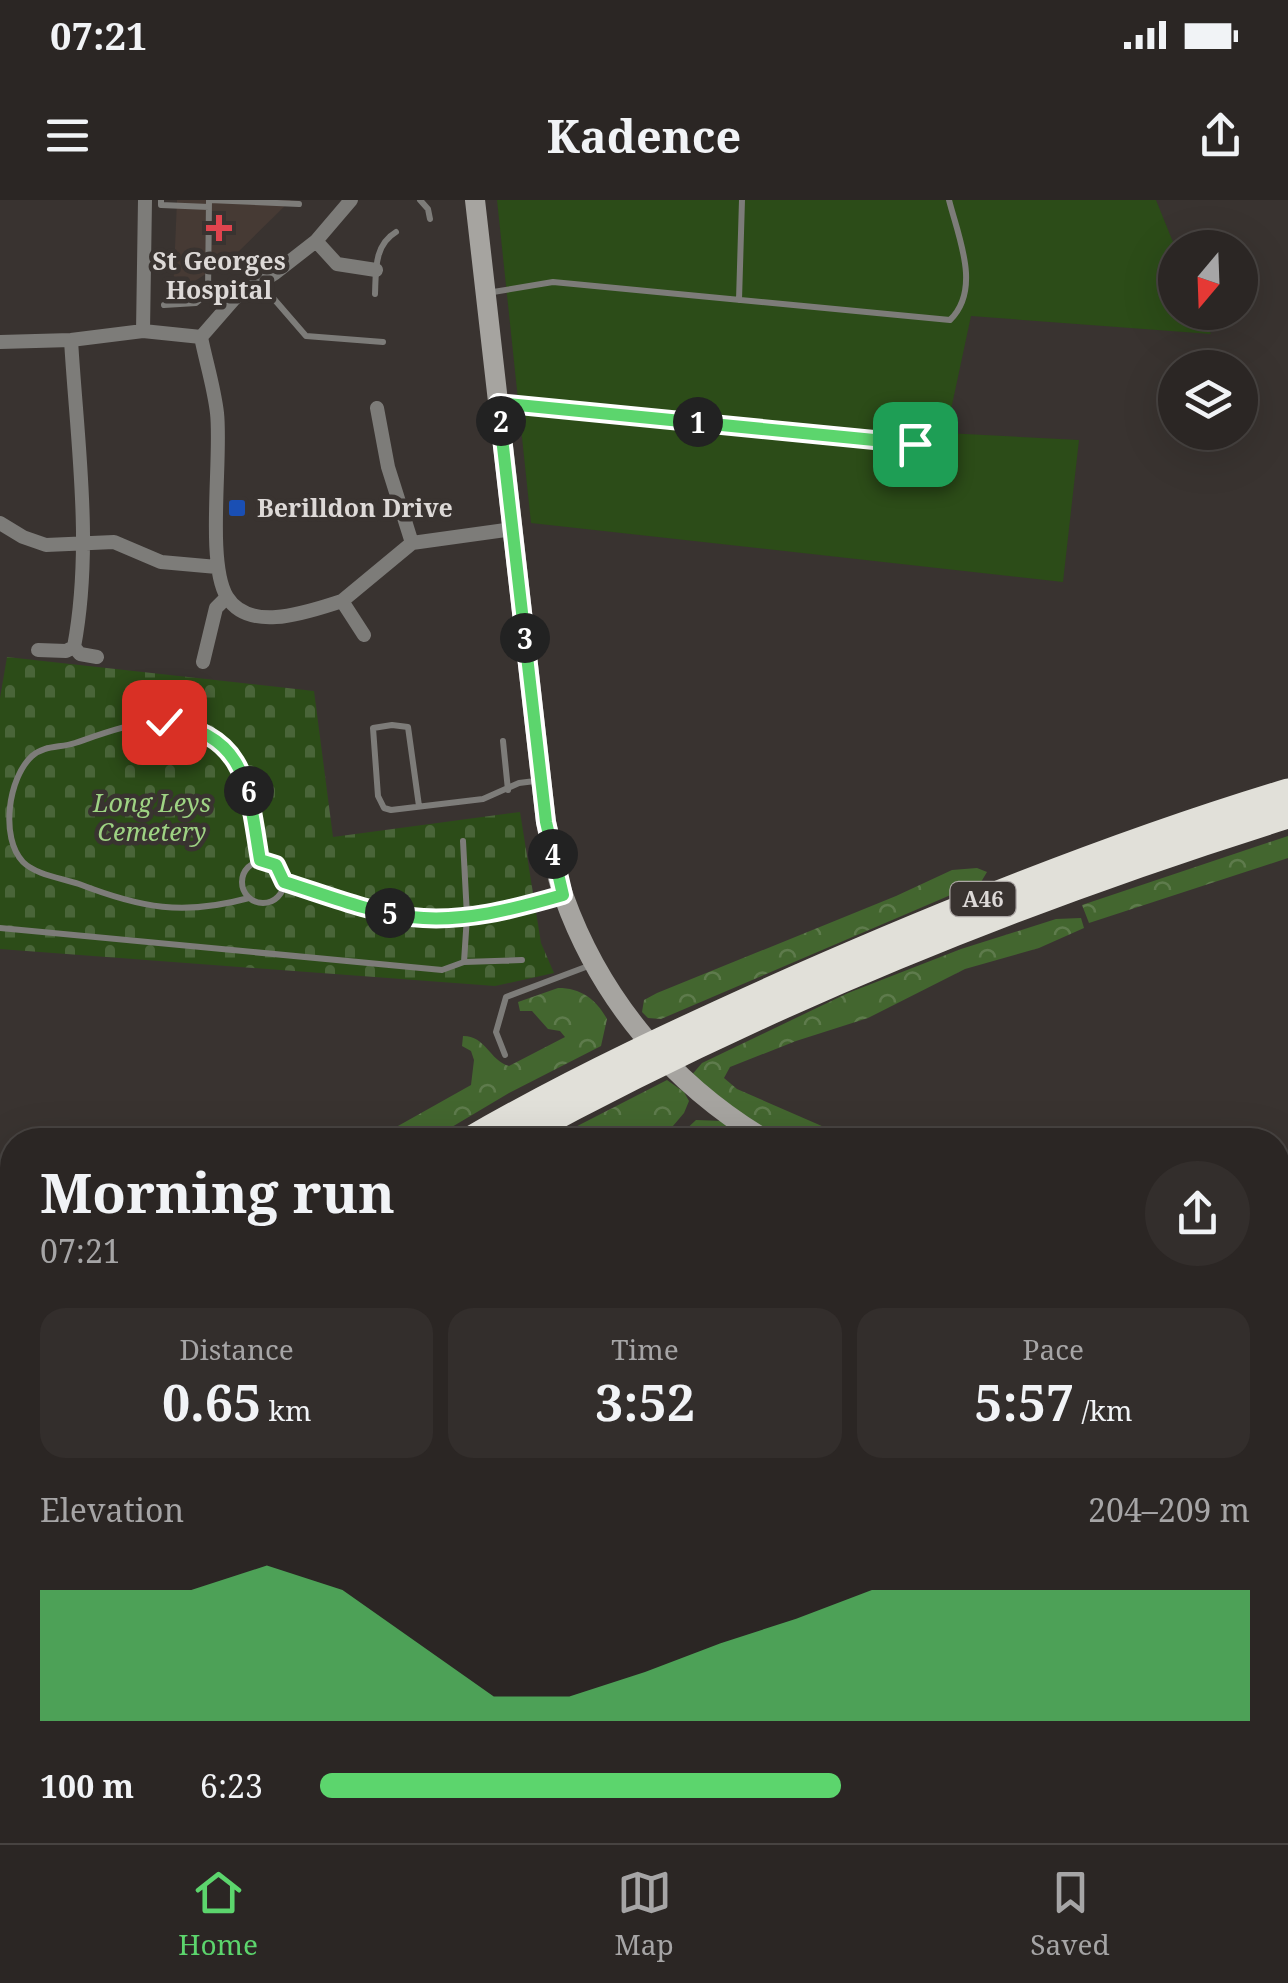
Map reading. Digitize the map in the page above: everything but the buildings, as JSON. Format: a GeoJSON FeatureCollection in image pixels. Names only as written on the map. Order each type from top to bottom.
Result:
{"type":"FeatureCollection","features":[{"type":"Feature","properties":{"kind":"highway","name":"A46"},"geometry":{"type":"LineString","coordinates":[[495,1128],[1025,882],[1288,791]]}},
{"type":"Feature","properties":{"kind":"highway","name":"A46"},"geometry":{"type":"LineString","coordinates":[[693,1037],[1014,911],[1288,816]]}},
{"type":"Feature","properties":{"kind":"highway","name":"A46"},"geometry":{"type":"LineString","coordinates":[[533,1128],[620,1073]]}},
{"type":"Feature","properties":{"kind":"street"},"geometry":{"type":"LineString","coordinates":[[143,331],[145,200]]}},
{"type":"Feature","properties":{"kind":"street"},"geometry":{"type":"LineString","coordinates":[[201,337],[234,298],[316,241],[351,200]]}},
{"type":"Feature","properties":{"kind":"street"},"geometry":{"type":"LineString","coordinates":[[475,200],[546,822],[563,895],[592,965],[642,1037],[713,1104],[748,1128]]}},
{"type":"Feature","properties":{"kind":"street"},"geometry":{"type":"LineString","coordinates":[[316,241],[337,264],[376,270]]}},
{"type":"Feature","properties":{"kind":"street"},"geometry":{"type":"LineString","coordinates":[[0,342],[71,340],[143,331],[201,337]]}},
{"type":"Feature","properties":{"kind":"street"},"geometry":{"type":"LineString","coordinates":[[201,337],[217,413],[216,568],[227,597],[245,612],[268,618],[342,601],[412,543],[513,529]]}},
{"type":"Feature","properties":{"kind":"street"},"geometry":{"type":"LineString","coordinates":[[38,650],[66,652],[74,647],[82,602],[84,543],[71,340]]}},
{"type":"Feature","properties":{"kind":"street"},"geometry":{"type":"LineString","coordinates":[[377,408],[388,467],[412,543]]}},
{"type":"Feature","properties":{"kind":"street"},"geometry":{"type":"LineString","coordinates":[[0,522],[23,537],[46,545],[114,542],[161,562],[216,568]]}},
{"type":"Feature","properties":{"kind":"street"},"geometry":{"type":"LineString","coordinates":[[203,662],[216,608],[227,597]]}},
{"type":"Feature","properties":{"kind":"street"},"geometry":{"type":"LineString","coordinates":[[342,601],[364,636]]}},
{"type":"Feature","properties":{"kind":"street"},"geometry":{"type":"LineString","coordinates":[[74,647],[80,654],[97,656]]}},
{"type":"Feature","properties":{"kind":"lane"},"geometry":{"type":"LineString","coordinates":[[161,200],[161,205],[299,204]]}},
{"type":"Feature","properties":{"kind":"lane"},"geometry":{"type":"LineString","coordinates":[[420,200],[430,219]]}},
{"type":"Feature","properties":{"kind":"lane"},"geometry":{"type":"LineString","coordinates":[[739,300],[742,200]]}},
{"type":"Feature","properties":{"kind":"lane"},"geometry":{"type":"LineString","coordinates":[[486,294],[553,282],[950,320],[958,312],[964,295],[966,268],[948,200]]}},
{"type":"Feature","properties":{"kind":"lane"},"geometry":{"type":"LineString","coordinates":[[164,305],[196,303],[208,293],[209,202]]}},
{"type":"Feature","properties":{"kind":"lane"},"geometry":{"type":"LineString","coordinates":[[375,294],[381,245],[396,232]]}},
{"type":"Feature","properties":{"kind":"lane"},"geometry":{"type":"LineString","coordinates":[[260,283],[306,336],[382,342]]}},
{"type":"Feature","properties":{"kind":"lane"},"geometry":{"type":"LineString","coordinates":[[498,403],[915,444]]}},
{"type":"Feature","properties":{"kind":"lane"},"geometry":{"type":"LineString","coordinates":[[249,898],[204,906],[164,908],[133,904],[24,864],[12,846],[9,829],[16,786],[34,753],[52,746],[70,745],[141,722],[192,726],[232,754],[244,776],[252,801],[260,860]]}},
{"type":"Feature","properties":{"kind":"lane"},"geometry":{"type":"LineString","coordinates":[[418,806],[408,727],[373,728],[380,802],[391,810],[483,799],[520,783],[542,780]]}},
{"type":"Feature","properties":{"kind":"lane"},"geometry":{"type":"LineString","coordinates":[[502,741],[508,790]]}},
{"type":"Feature","properties":{"kind":"lane"},"geometry":{"type":"LineString","coordinates":[[463,842],[468,916],[464,962]]}},
{"type":"Feature","properties":{"kind":"lane"},"geometry":{"type":"LineString","coordinates":[[260,860],[276,865],[284,882],[283,890],[273,901],[259,903],[242,889],[242,874],[260,860]]}},
{"type":"Feature","properties":{"kind":"lane"},"geometry":{"type":"LineString","coordinates":[[284,882],[413,917],[509,911],[563,895]]}},
{"type":"Feature","properties":{"kind":"lane"},"geometry":{"type":"LineString","coordinates":[[0,928],[442,970],[464,962],[522,960]]}},
{"type":"Feature","properties":{"kind":"lane"},"geometry":{"type":"LineString","coordinates":[[505,1056],[496,1032],[506,997],[592,965]]}},
{"type":"Feature","properties":{"kind":"shaded area","name":"St Georges Hospital"},"geometry":{"type":"Polygon","coordinates":[[[177,200],[291,200],[234,256],[173,295],[177,200]]]}},
{"type":"Feature","properties":{"kind":"green space"},"geometry":{"type":"Polygon","coordinates":[[[497,200],[1156,200],[1168,230],[1158,230],[1158,330],[1209,330],[1211,334],[971,316],[946,433],[1079,440],[1063,582],[531,523],[497,200]]]}},
{"type":"Feature","properties":{"kind":"green space","name":"Long Leys Cemetery"},"geometry":{"type":"Polygon","coordinates":[[[7,657],[314,691],[333,837],[520,812],[541,943],[554,973],[495,986],[0,949],[0,698],[7,657]]]}},
{"type":"Feature","properties":{"kind":"green space"},"geometry":{"type":"Polygon","coordinates":[[[1288,836],[1288,858],[1089,923],[1082,905],[1288,836]]]}},
{"type":"Feature","properties":{"kind":"green space"},"geometry":{"type":"Polygon","coordinates":[[[977,868],[987,872],[981,882],[661,1019],[648,1018],[642,1012],[644,1000],[657,993],[952,870],[977,868]]]}},
{"type":"Feature","properties":{"kind":"green space"},"geometry":{"type":"Polygon","coordinates":[[[1081,918],[1084,928],[1039,948],[965,969],[868,1018],[730,1067],[724,1078],[737,1089],[826,1128],[764,1128],[690,1077],[702,1063],[848,993],[961,949],[1056,919],[1081,918]]]}},
{"type":"Feature","properties":{"kind":"green space"},"geometry":{"type":"Polygon","coordinates":[[[558,988],[581,993],[593,1000],[607,1019],[601,1046],[450,1128],[394,1128],[471,1085],[474,1060],[471,1051],[462,1046],[463,1036],[477,1040],[509,1066],[565,1037],[560,1031],[548,1029],[532,1011],[520,1011],[518,1002],[558,988]]]}},
{"type":"Feature","properties":{"kind":"green space"},"geometry":{"type":"Polygon","coordinates":[[[667,1080],[684,1092],[689,1101],[671,1128],[573,1128],[667,1080]]]}},
{"type":"Feature","properties":{"kind":"green space"},"geometry":{"type":"Polygon","coordinates":[[[696,1120],[723,1121],[736,1128],[688,1128],[696,1120]]]}},
{"type":"Feature","properties":{"kind":"place","name":"St Georges Hospital"},"geometry":{"type":"Point","coordinates":[219,228]}},
{"type":"Feature","properties":{"kind":"place","name":"Berilldon Drive"},"geometry":{"type":"Point","coordinates":[237,508]}},
{"type":"Feature","properties":{"kind":"route"},"geometry":{"type":"LineString","coordinates":[[164,722],[192,726],[232,754],[252,801],[260,860],[276,865],[284,882],[413,917],[509,911],[563,895],[546,822],[498,403],[915,444]]}}]}
